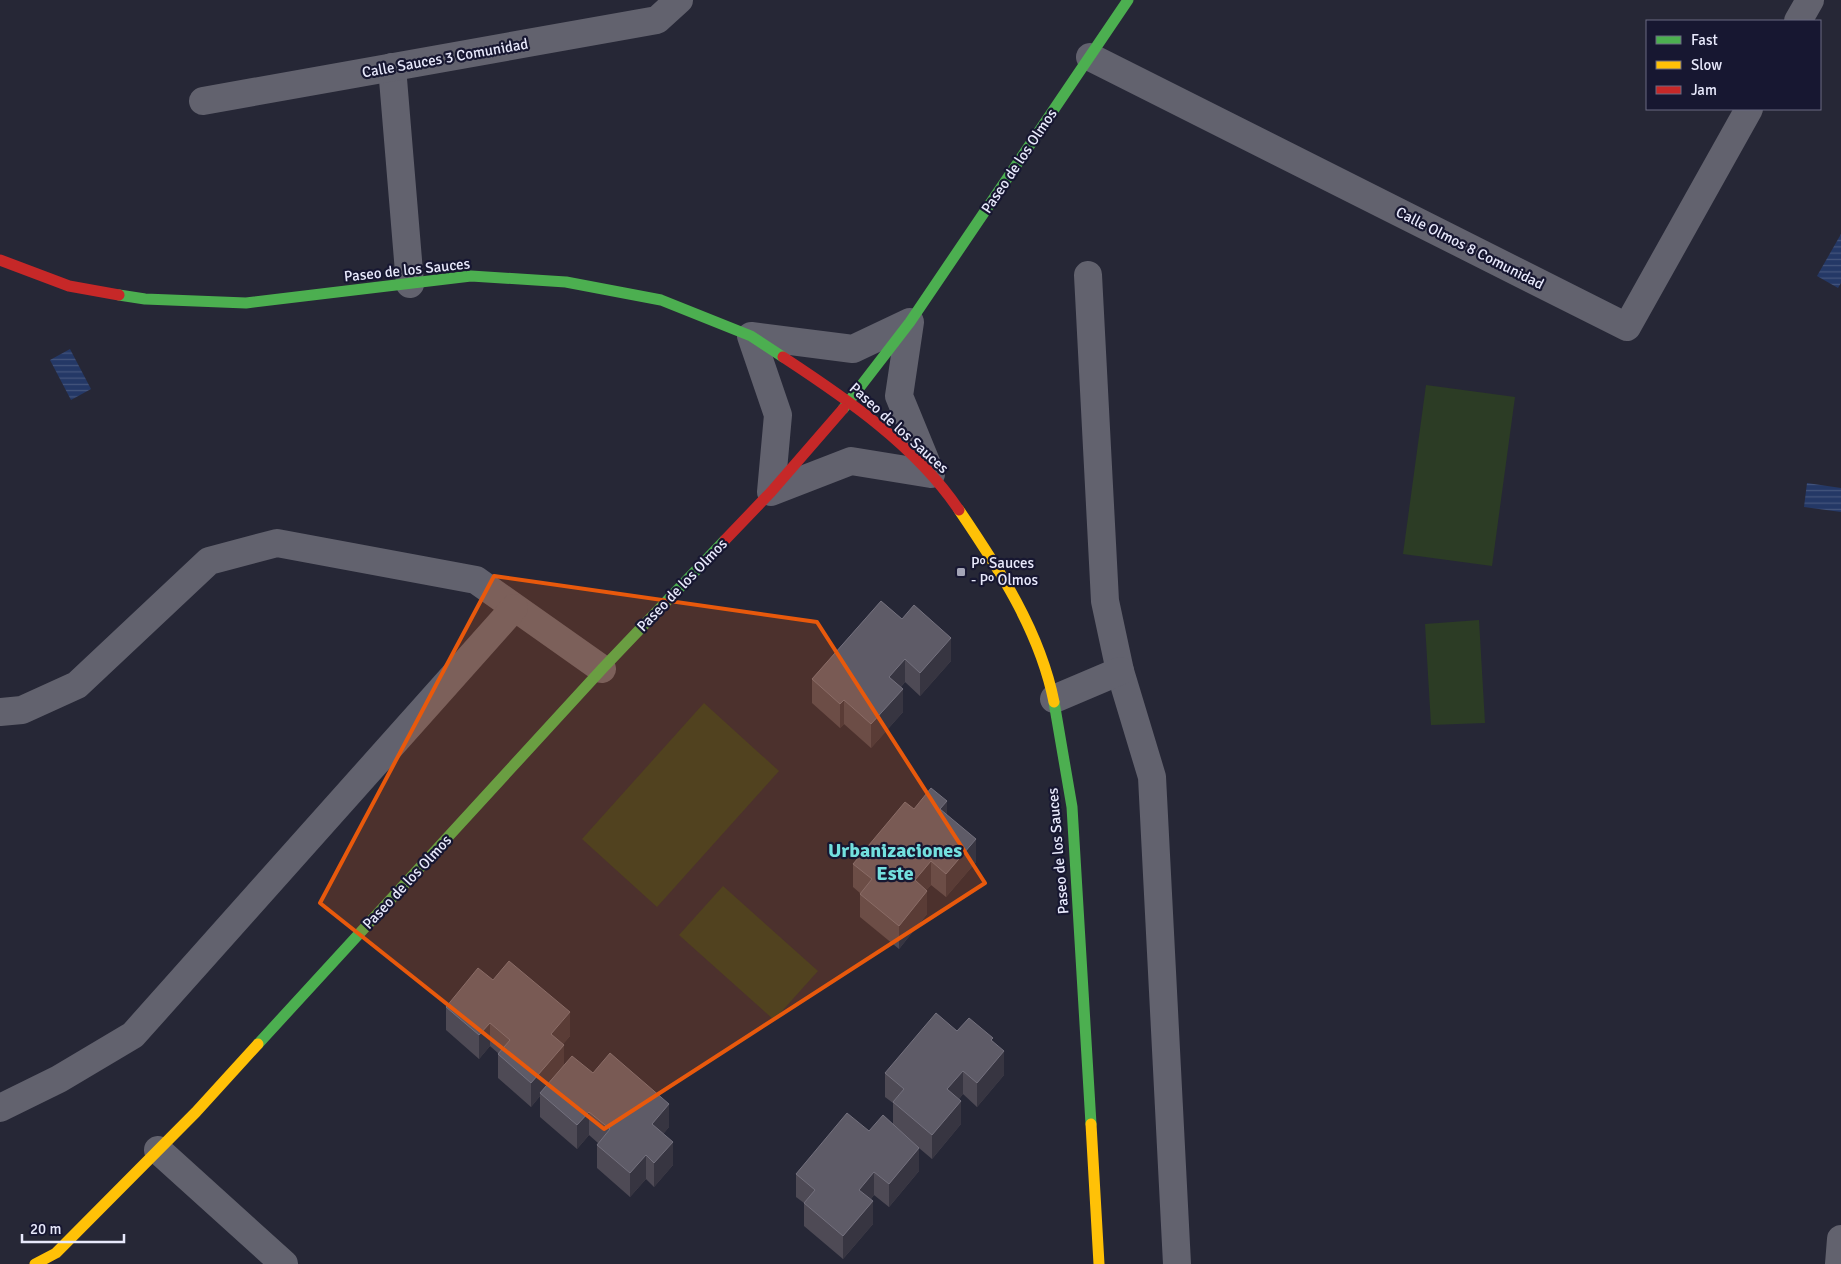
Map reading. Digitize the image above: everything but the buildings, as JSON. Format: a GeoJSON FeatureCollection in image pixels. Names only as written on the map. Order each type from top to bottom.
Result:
{"type":"FeatureCollection","features":[{"type":"Feature","properties":{"kind":"street","name":"Calle Sauces 3 Comunidad"},"geometry":{"type":"LineString","coordinates":[[203,102],[657,20],[679,0]]}},
{"type":"Feature","properties":{"kind":"street","name":"Paseo de los Olmos"},"geometry":{"type":"LineString","coordinates":[[50,1260],[203,1105],[602,669],[771,492],[850,401],[910,322],[1128,0]]}},
{"type":"Feature","properties":{"kind":"street"},"geometry":{"type":"LineString","coordinates":[[1799,20],[1810,0]]}},
{"type":"Feature","properties":{"kind":"street","name":"Calle Olmos 8 Comunidad"},"geometry":{"type":"LineString","coordinates":[[1090,57],[1627,327],[1748,110]]}},
{"type":"Feature","properties":{"kind":"street"},"geometry":{"type":"LineString","coordinates":[[392,67],[410,284]]}},
{"type":"Feature","properties":{"kind":"street","name":"Paseo de los Sauces"},"geometry":{"type":"LineString","coordinates":[[0,260],[69,286],[145,299],[246,303],[471,276],[566,282],[661,300],[751,336],[850,401],[930,474],[954,503],[988,553],[1031,628],[1054,700],[1072,807],[1099,1264]]}},
{"type":"Feature","properties":{"kind":"street"},"geometry":{"type":"LineString","coordinates":[[1088,275],[1105,601],[1120,670],[1152,777],[1177,1264]]}},
{"type":"Feature","properties":{"kind":"street"},"geometry":{"type":"LineString","coordinates":[[771,492],[778,415],[751,336],[853,349],[910,322]]}},
{"type":"Feature","properties":{"kind":"street","name":"Paseo de los Olmos"},"geometry":{"type":"LineString","coordinates":[[910,322],[899,396],[930,474]]}},
{"type":"Feature","properties":{"kind":"street","name":"Paseo de los Olmos"},"geometry":{"type":"LineString","coordinates":[[771,492],[851,461],[930,474]]}},
{"type":"Feature","properties":{"kind":"street"},"geometry":{"type":"LineString","coordinates":[[0,712],[22,710],[77,685],[209,561],[277,543],[476,580],[602,669]]}},
{"type":"Feature","properties":{"kind":"street"},"geometry":{"type":"LineString","coordinates":[[0,1108],[59,1079],[133,1035],[514,608]]}},
{"type":"Feature","properties":{"kind":"street"},"geometry":{"type":"LineString","coordinates":[[1054,700],[1120,670]]}},
{"type":"Feature","properties":{"kind":"street"},"geometry":{"type":"LineString","coordinates":[[158,1150],[284,1264]]}},
{"type":"Feature","properties":{"kind":"street"},"geometry":{"type":"LineString","coordinates":[[1839,1264],[1841,1239]]}},
{"type":"Feature","properties":{"kind":"highlighted area"},"geometry":{"type":"Polygon","coordinates":[[[494,576],[817,622],[985,883],[604,1129],[320,903],[494,576]]]}},
{"type":"Feature","properties":{"kind":"green space"},"geometry":{"type":"Polygon","coordinates":[[[1426,385],[1515,397],[1492,566],[1403,554],[1426,385]]]}},
{"type":"Feature","properties":{"kind":"green space"},"geometry":{"type":"Polygon","coordinates":[[[1479,620],[1485,723],[1431,725],[1425,624],[1479,620]]]}},
{"type":"Feature","properties":{"kind":"green space"},"geometry":{"type":"Polygon","coordinates":[[[704,703],[779,771],[657,907],[582,839],[704,703]]]}},
{"type":"Feature","properties":{"kind":"green space"},"geometry":{"type":"Polygon","coordinates":[[[723,886],[818,971],[774,1020],[679,935],[723,886]]]}},
{"type":"Feature","properties":{"kind":"water"},"geometry":{"type":"Polygon","coordinates":[[[1841,234],[1841,283],[1838,288],[1817,276],[1841,234]]]}},
{"type":"Feature","properties":{"kind":"water"},"geometry":{"type":"Polygon","coordinates":[[[70,349],[91,389],[71,400],[50,360],[70,349]]]}},
{"type":"Feature","properties":{"kind":"water"},"geometry":{"type":"Polygon","coordinates":[[[1807,483],[1841,488],[1841,512],[1804,507],[1807,483]]]}},
{"type":"Feature","properties":{"kind":"traffic: fast"},"geometry":{"type":"LineString","coordinates":[[843,409],[910,322],[1128,0]]}},
{"type":"Feature","properties":{"kind":"traffic: fast"},"geometry":{"type":"LineString","coordinates":[[119,295],[145,299],[246,303],[471,276],[566,282],[661,300],[751,336],[783,357]]}},
{"type":"Feature","properties":{"kind":"traffic: fast"},"geometry":{"type":"LineString","coordinates":[[258,1044],[602,669],[725,540]]}},
{"type":"Feature","properties":{"kind":"traffic: fast"},"geometry":{"type":"LineString","coordinates":[[1054,702],[1072,807],[1091,1124]]}},
{"type":"Feature","properties":{"kind":"traffic: slow"},"geometry":{"type":"LineString","coordinates":[[959,510],[1003,578],[1028,626],[1048,676],[1054,702]]}},
{"type":"Feature","properties":{"kind":"traffic: slow"},"geometry":{"type":"LineString","coordinates":[[35,1264],[56,1253],[196,1112],[258,1044]]}},
{"type":"Feature","properties":{"kind":"traffic: slow"},"geometry":{"type":"LineString","coordinates":[[1091,1124],[1099,1264]]}},
{"type":"Feature","properties":{"kind":"traffic: jam"},"geometry":{"type":"LineString","coordinates":[[0,260],[69,286],[119,295]]}},
{"type":"Feature","properties":{"kind":"traffic: jam"},"geometry":{"type":"LineString","coordinates":[[783,357],[879,425],[922,465],[959,510]]}},
{"type":"Feature","properties":{"kind":"traffic: jam"},"geometry":{"type":"LineString","coordinates":[[725,540],[771,492],[843,409]]}},
{"type":"Feature","properties":{"kind":"place","name":"Pº Sauces - Pº Olmos"},"geometry":{"type":"Point","coordinates":[961,572]}},
{"type":"Feature","properties":{"kind":"district","name":"Urbanizaciones Este"},"geometry":{"type":"Point","coordinates":[895,862]}}]}
